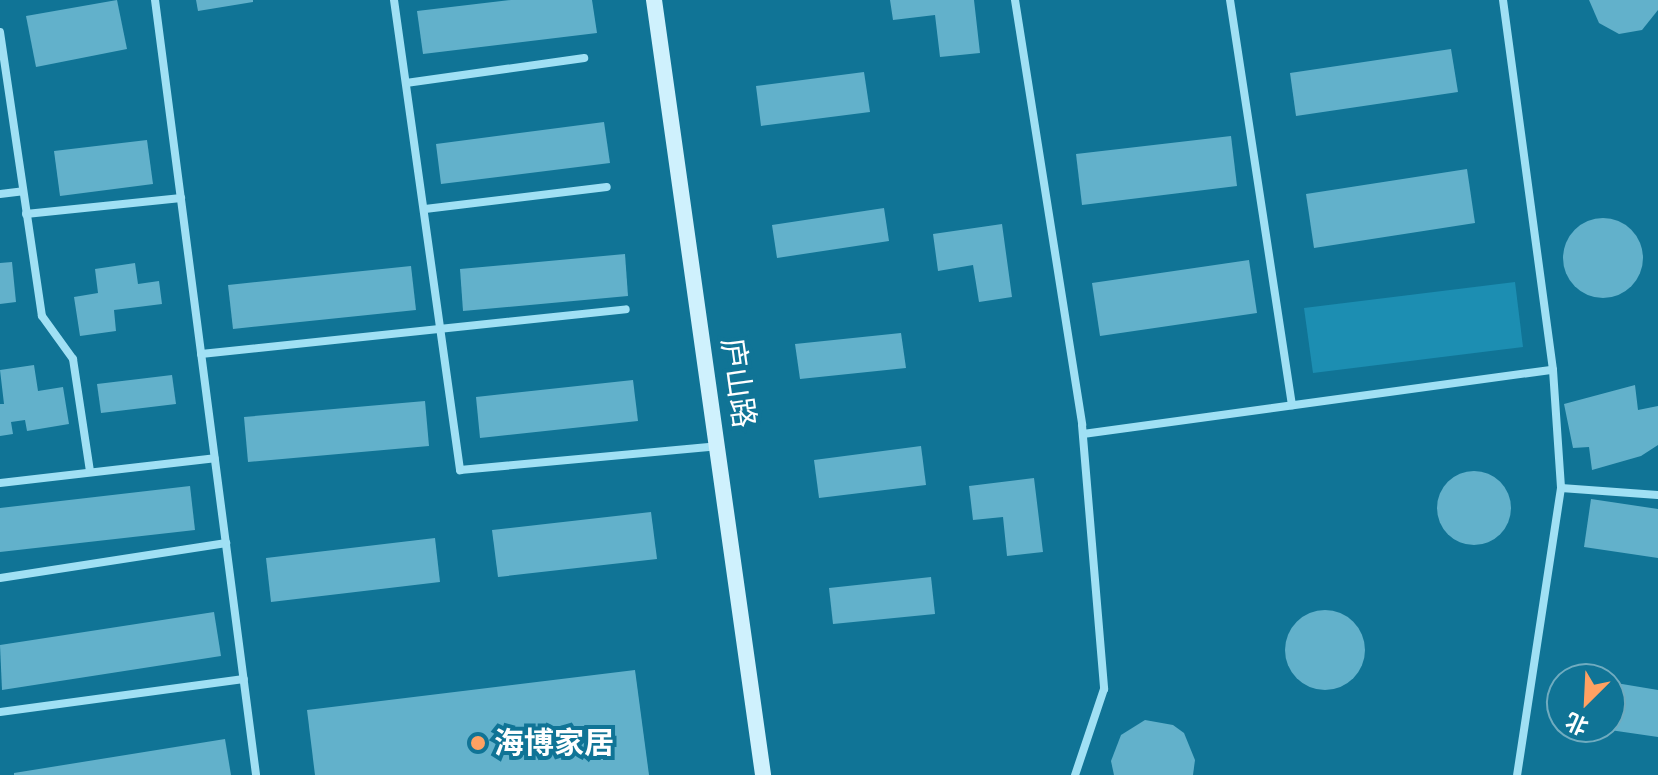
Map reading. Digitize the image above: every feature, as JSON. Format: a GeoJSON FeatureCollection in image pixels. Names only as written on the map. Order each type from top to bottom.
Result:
{"type":"FeatureCollection","features":[{"type":"Feature","properties":{"kind":"street"},"geometry":{"type":"LineString","coordinates":[[155,0],[256,775]]}},
{"type":"Feature","properties":{"kind":"street"},"geometry":{"type":"LineString","coordinates":[[394,0],[460,470],[718,446]]}},
{"type":"Feature","properties":{"kind":"street","name":"庐山路"},"geometry":{"type":"LineString","coordinates":[[654,0],[763,775]]}},
{"type":"Feature","properties":{"kind":"street"},"geometry":{"type":"LineString","coordinates":[[1015,0],[1083,434],[1104,689],[1075,775]]}},
{"type":"Feature","properties":{"kind":"street"},"geometry":{"type":"LineString","coordinates":[[1230,0],[1292,405]]}},
{"type":"Feature","properties":{"kind":"street"},"geometry":{"type":"LineString","coordinates":[[1503,0],[1553,370],[1561,488],[1517,775]]}},
{"type":"Feature","properties":{"kind":"street"},"geometry":{"type":"LineString","coordinates":[[0,32],[42,316],[73,359],[90,472]]}},
{"type":"Feature","properties":{"kind":"street"},"geometry":{"type":"LineString","coordinates":[[406,83],[584,58]]}},
{"type":"Feature","properties":{"kind":"street"},"geometry":{"type":"LineString","coordinates":[[425,209],[607,187]]}},
{"type":"Feature","properties":{"kind":"street"},"geometry":{"type":"LineString","coordinates":[[0,194],[23,191]]}},
{"type":"Feature","properties":{"kind":"street"},"geometry":{"type":"LineString","coordinates":[[26,214],[181,198]]}},
{"type":"Feature","properties":{"kind":"street"},"geometry":{"type":"LineString","coordinates":[[201,354],[626,309]]}},
{"type":"Feature","properties":{"kind":"street"},"geometry":{"type":"LineString","coordinates":[[1083,434],[1553,370]]}},
{"type":"Feature","properties":{"kind":"street"},"geometry":{"type":"LineString","coordinates":[[0,483],[215,458]]}},
{"type":"Feature","properties":{"kind":"street"},"geometry":{"type":"LineString","coordinates":[[1561,488],[1658,495]]}},
{"type":"Feature","properties":{"kind":"street"},"geometry":{"type":"LineString","coordinates":[[0,578],[226,543]]}},
{"type":"Feature","properties":{"kind":"street"},"geometry":{"type":"LineString","coordinates":[[0,712],[244,679]]}},
{"type":"Feature","properties":{"kind":"shaded area"},"geometry":{"type":"Polygon","coordinates":[[[1515,282],[1523,347],[1313,373],[1304,308],[1515,282]]]}},
{"type":"Feature","properties":{"kind":"building"},"geometry":{"type":"Polygon","coordinates":[[[117,0],[127,49],[36,67],[26,16],[117,0]]]}},
{"type":"Feature","properties":{"kind":"building"},"geometry":{"type":"Polygon","coordinates":[[[196,0],[253,0],[253,2],[198,11],[196,0]]]}},
{"type":"Feature","properties":{"kind":"building"},"geometry":{"type":"Polygon","coordinates":[[[511,0],[592,0],[597,33],[423,54],[417,11],[511,0]]]}},
{"type":"Feature","properties":{"kind":"building"},"geometry":{"type":"Polygon","coordinates":[[[890,0],[974,0],[980,53],[940,57],[935,15],[893,20],[890,0]]]}},
{"type":"Feature","properties":{"kind":"building"},"geometry":{"type":"Polygon","coordinates":[[[1589,0],[1658,0],[1658,10],[1642,30],[1619,34],[1599,23],[1589,0]]]}},
{"type":"Feature","properties":{"kind":"building"},"geometry":{"type":"Polygon","coordinates":[[[1451,49],[1458,92],[1296,116],[1290,73],[1451,49]]]}},
{"type":"Feature","properties":{"kind":"building"},"geometry":{"type":"Polygon","coordinates":[[[864,72],[870,112],[761,126],[756,86],[864,72]]]}},
{"type":"Feature","properties":{"kind":"building"},"geometry":{"type":"Polygon","coordinates":[[[604,122],[610,163],[441,184],[436,144],[604,122]]]}},
{"type":"Feature","properties":{"kind":"building"},"geometry":{"type":"Polygon","coordinates":[[[1231,136],[1237,186],[1082,205],[1076,154],[1231,136]]]}},
{"type":"Feature","properties":{"kind":"building"},"geometry":{"type":"Polygon","coordinates":[[[147,140],[153,184],[60,196],[54,151],[147,140]]]}},
{"type":"Feature","properties":{"kind":"building"},"geometry":{"type":"Polygon","coordinates":[[[1467,169],[1475,223],[1314,248],[1306,194],[1467,169]]]}},
{"type":"Feature","properties":{"kind":"building"},"geometry":{"type":"Polygon","coordinates":[[[884,208],[889,241],[777,258],[772,225],[884,208]]]}},
{"type":"Feature","properties":{"kind":"building"},"geometry":{"type":"Polygon","coordinates":[[[1603,218],[1618,221],[1631,230],[1640,243],[1643,258],[1640,273],[1631,286],[1618,295],[1603,298],[1588,295],[1575,286],[1566,273],[1563,258],[1566,243],[1575,230],[1588,221],[1603,218]]]}},
{"type":"Feature","properties":{"kind":"building"},"geometry":{"type":"Polygon","coordinates":[[[1002,224],[1012,297],[979,302],[973,265],[938,271],[933,234],[1002,224]]]}},
{"type":"Feature","properties":{"kind":"building"},"geometry":{"type":"Polygon","coordinates":[[[625,254],[628,296],[463,311],[460,269],[625,254]]]}},
{"type":"Feature","properties":{"kind":"building"},"geometry":{"type":"Polygon","coordinates":[[[1249,260],[1257,313],[1100,336],[1092,283],[1249,260]]]}},
{"type":"Feature","properties":{"kind":"building"},"geometry":{"type":"Polygon","coordinates":[[[12,262],[16,302],[0,304],[0,263],[12,262]]]}},
{"type":"Feature","properties":{"kind":"building"},"geometry":{"type":"Polygon","coordinates":[[[135,263],[138,284],[159,281],[162,304],[114,310],[116,331],[80,336],[74,297],[98,293],[95,269],[135,263]]]}},
{"type":"Feature","properties":{"kind":"building"},"geometry":{"type":"Polygon","coordinates":[[[411,266],[416,310],[233,329],[228,285],[411,266]]]}},
{"type":"Feature","properties":{"kind":"building"},"geometry":{"type":"Polygon","coordinates":[[[901,333],[906,368],[800,379],[795,344],[901,333]]]}},
{"type":"Feature","properties":{"kind":"building"},"geometry":{"type":"Polygon","coordinates":[[[34,365],[38,391],[63,387],[69,424],[27,431],[25,420],[11,422],[13,434],[0,436],[0,404],[4,404],[0,370],[34,365]]]}},
{"type":"Feature","properties":{"kind":"building"},"geometry":{"type":"Polygon","coordinates":[[[172,375],[176,404],[101,413],[97,384],[172,375]]]}},
{"type":"Feature","properties":{"kind":"building"},"geometry":{"type":"Polygon","coordinates":[[[633,380],[638,421],[480,438],[476,397],[633,380]]]}},
{"type":"Feature","properties":{"kind":"building"},"geometry":{"type":"Polygon","coordinates":[[[1635,385],[1638,410],[1658,406],[1658,445],[1641,456],[1592,470],[1589,447],[1573,448],[1564,404],[1635,385]]]}},
{"type":"Feature","properties":{"kind":"building"},"geometry":{"type":"Polygon","coordinates":[[[425,401],[429,446],[248,462],[244,417],[425,401]]]}},
{"type":"Feature","properties":{"kind":"building"},"geometry":{"type":"Polygon","coordinates":[[[921,446],[926,485],[819,498],[814,460],[921,446]]]}},
{"type":"Feature","properties":{"kind":"building"},"geometry":{"type":"Polygon","coordinates":[[[1467,471],[1481,471],[1495,477],[1505,487],[1511,508],[1509,522],[1495,539],[1481,545],[1467,545],[1453,539],[1443,529],[1437,515],[1437,501],[1443,487],[1453,477],[1467,471]]]}},
{"type":"Feature","properties":{"kind":"building"},"geometry":{"type":"Polygon","coordinates":[[[1034,478],[1043,552],[1007,556],[1003,517],[973,520],[969,486],[1034,478]]]}},
{"type":"Feature","properties":{"kind":"building"},"geometry":{"type":"Polygon","coordinates":[[[190,486],[195,530],[0,552],[0,508],[190,486]]]}},
{"type":"Feature","properties":{"kind":"building"},"geometry":{"type":"Polygon","coordinates":[[[1591,499],[1658,509],[1658,558],[1584,547],[1591,499]]]}},
{"type":"Feature","properties":{"kind":"building"},"geometry":{"type":"Polygon","coordinates":[[[651,512],[657,559],[498,577],[492,530],[651,512]]]}},
{"type":"Feature","properties":{"kind":"building"},"geometry":{"type":"Polygon","coordinates":[[[435,538],[440,582],[271,602],[266,558],[435,538]]]}},
{"type":"Feature","properties":{"kind":"building"},"geometry":{"type":"Polygon","coordinates":[[[931,577],[935,614],[833,624],[829,588],[931,577]]]}},
{"type":"Feature","properties":{"kind":"building"},"geometry":{"type":"Polygon","coordinates":[[[1317,610],[1333,610],[1354,621],[1365,642],[1365,658],[1354,679],[1333,690],[1317,690],[1303,684],[1291,672],[1285,658],[1285,642],[1291,628],[1303,616],[1317,610]]]}},
{"type":"Feature","properties":{"kind":"building"},"geometry":{"type":"Polygon","coordinates":[[[214,612],[221,656],[2,690],[0,645],[214,612]]]}},
{"type":"Feature","properties":{"kind":"building","name":"海博家居"},"geometry":{"type":"Polygon","coordinates":[[[635,670],[649,775],[315,775],[307,710],[635,670]]]}},
{"type":"Feature","properties":{"kind":"building"},"geometry":{"type":"Polygon","coordinates":[[[1626,685],[1658,690],[1658,737],[1626,732],[1626,685]]]}},
{"type":"Feature","properties":{"kind":"building"},"geometry":{"type":"Polygon","coordinates":[[[1145,720],[1173,725],[1184,733],[1195,760],[1193,775],[1114,775],[1111,761],[1121,735],[1145,720]]]}},
{"type":"Feature","properties":{"kind":"building"},"geometry":{"type":"Polygon","coordinates":[[[225,739],[231,775],[14,775],[14,773],[225,739]]]}},
{"type":"Feature","properties":{"kind":"place","name":"海博家居"},"geometry":{"type":"Point","coordinates":[478,743]}}]}
